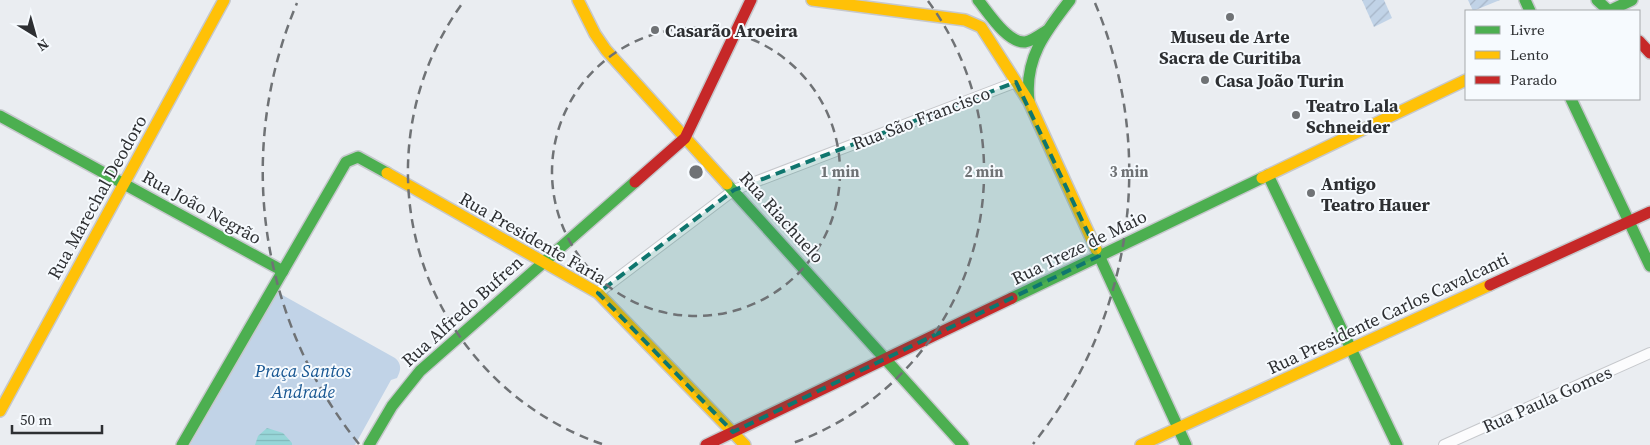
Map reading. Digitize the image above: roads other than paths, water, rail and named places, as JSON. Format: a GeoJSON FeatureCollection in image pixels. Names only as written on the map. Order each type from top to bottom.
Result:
{"type":"FeatureCollection","features":[{"type":"Feature","properties":{"kind":"main road","name":"Rua Marechal Deodoro"},"geometry":{"type":"LineString","coordinates":[[0,411],[224,0]]}},
{"type":"Feature","properties":{"kind":"main road","name":"Rua Riachuelo"},"geometry":{"type":"LineString","coordinates":[[573,0],[580,4],[595,34],[606,50],[962,445]]}},
{"type":"Feature","properties":{"kind":"main road"},"geometry":{"type":"LineString","coordinates":[[685,138],[751,0]]}},
{"type":"Feature","properties":{"kind":"main road"},"geometry":{"type":"LineString","coordinates":[[812,0],[965,20],[981,28],[1029,102],[1186,445]]}},
{"type":"Feature","properties":{"kind":"main road"},"geometry":{"type":"LineString","coordinates":[[965,20],[976,0],[1001,28],[1015,40],[1024,42],[1032,40],[1046,31]]}},
{"type":"Feature","properties":{"kind":"main road"},"geometry":{"type":"LineString","coordinates":[[1029,102],[1028,77],[1036,50],[1046,31],[1070,0]]}},
{"type":"Feature","properties":{"kind":"main road"},"geometry":{"type":"LineString","coordinates":[[1597,0],[1608,10]]}},
{"type":"Feature","properties":{"kind":"main road"},"geometry":{"type":"LineString","coordinates":[[1611,10],[1632,0]]}},
{"type":"Feature","properties":{"kind":"main road"},"geometry":{"type":"LineString","coordinates":[[1640,43],[1650,53]]}},
{"type":"Feature","properties":{"kind":"main road","name":"Rua Treze de Maio"},"geometry":{"type":"LineString","coordinates":[[706,445],[1465,80]]}},
{"type":"Feature","properties":{"kind":"main road"},"geometry":{"type":"LineString","coordinates":[[1571,100],[1650,266]]}},
{"type":"Feature","properties":{"kind":"main road","name":"Rua João Negrão"},"geometry":{"type":"LineString","coordinates":[[0,116],[283,271]]}},
{"type":"Feature","properties":{"kind":"main road","name":"Rua Alfredo Bufren"},"geometry":{"type":"LineString","coordinates":[[369,445],[390,407],[403,389],[420,371],[685,138]]}},
{"type":"Feature","properties":{"kind":"main road","name":"Rua Presidente Faria"},"geometry":{"type":"LineString","coordinates":[[283,271],[346,162],[358,157],[598,293],[745,445]]}},
{"type":"Feature","properties":{"kind":"main road"},"geometry":{"type":"LineString","coordinates":[[1268,175],[1397,445]]}},
{"type":"Feature","properties":{"kind":"main road","name":"Rua Presidente Carlos Cavalcanti"},"geometry":{"type":"LineString","coordinates":[[1140,445],[1650,212]]}},
{"type":"Feature","properties":{"kind":"main road"},"geometry":{"type":"LineString","coordinates":[[182,445],[283,271]]}},
{"type":"Feature","properties":{"kind":"street","name":"Rua São Francisco"},"geometry":{"type":"LineString","coordinates":[[598,293],[734,190],[1016,82]]}},
{"type":"Feature","properties":{"kind":"street","name":"Rua Paula Gomes"},"geometry":{"type":"LineString","coordinates":[[1444,445],[1650,353]]}},
{"type":"Feature","properties":{"kind":"water"},"geometry":{"type":"Polygon","coordinates":[[[267,428],[283,433],[292,445],[255,445],[258,436],[267,428]]]}},
{"type":"Feature","properties":{"kind":"place","name":"Museu de Arte Sacra de Curitiba"},"geometry":{"type":"Point","coordinates":[1230,17]}},
{"type":"Feature","properties":{"kind":"place","name":"Casarão Aroeira"},"geometry":{"type":"Point","coordinates":[655,30]}},
{"type":"Feature","properties":{"kind":"place","name":"Casa João Turin"},"geometry":{"type":"Point","coordinates":[1205,80]}},
{"type":"Feature","properties":{"kind":"place","name":"Teatro Lala Schneider"},"geometry":{"type":"Point","coordinates":[1296,115]}},
{"type":"Feature","properties":{"kind":"place","name":"Antigo Teatro Hauer"},"geometry":{"type":"Point","coordinates":[1311,193]}},
{"type":"Feature","properties":{"kind":"park label","name":"Praça Santos Andrade"},"geometry":{"type":"Point","coordinates":[303,380]}}]}
